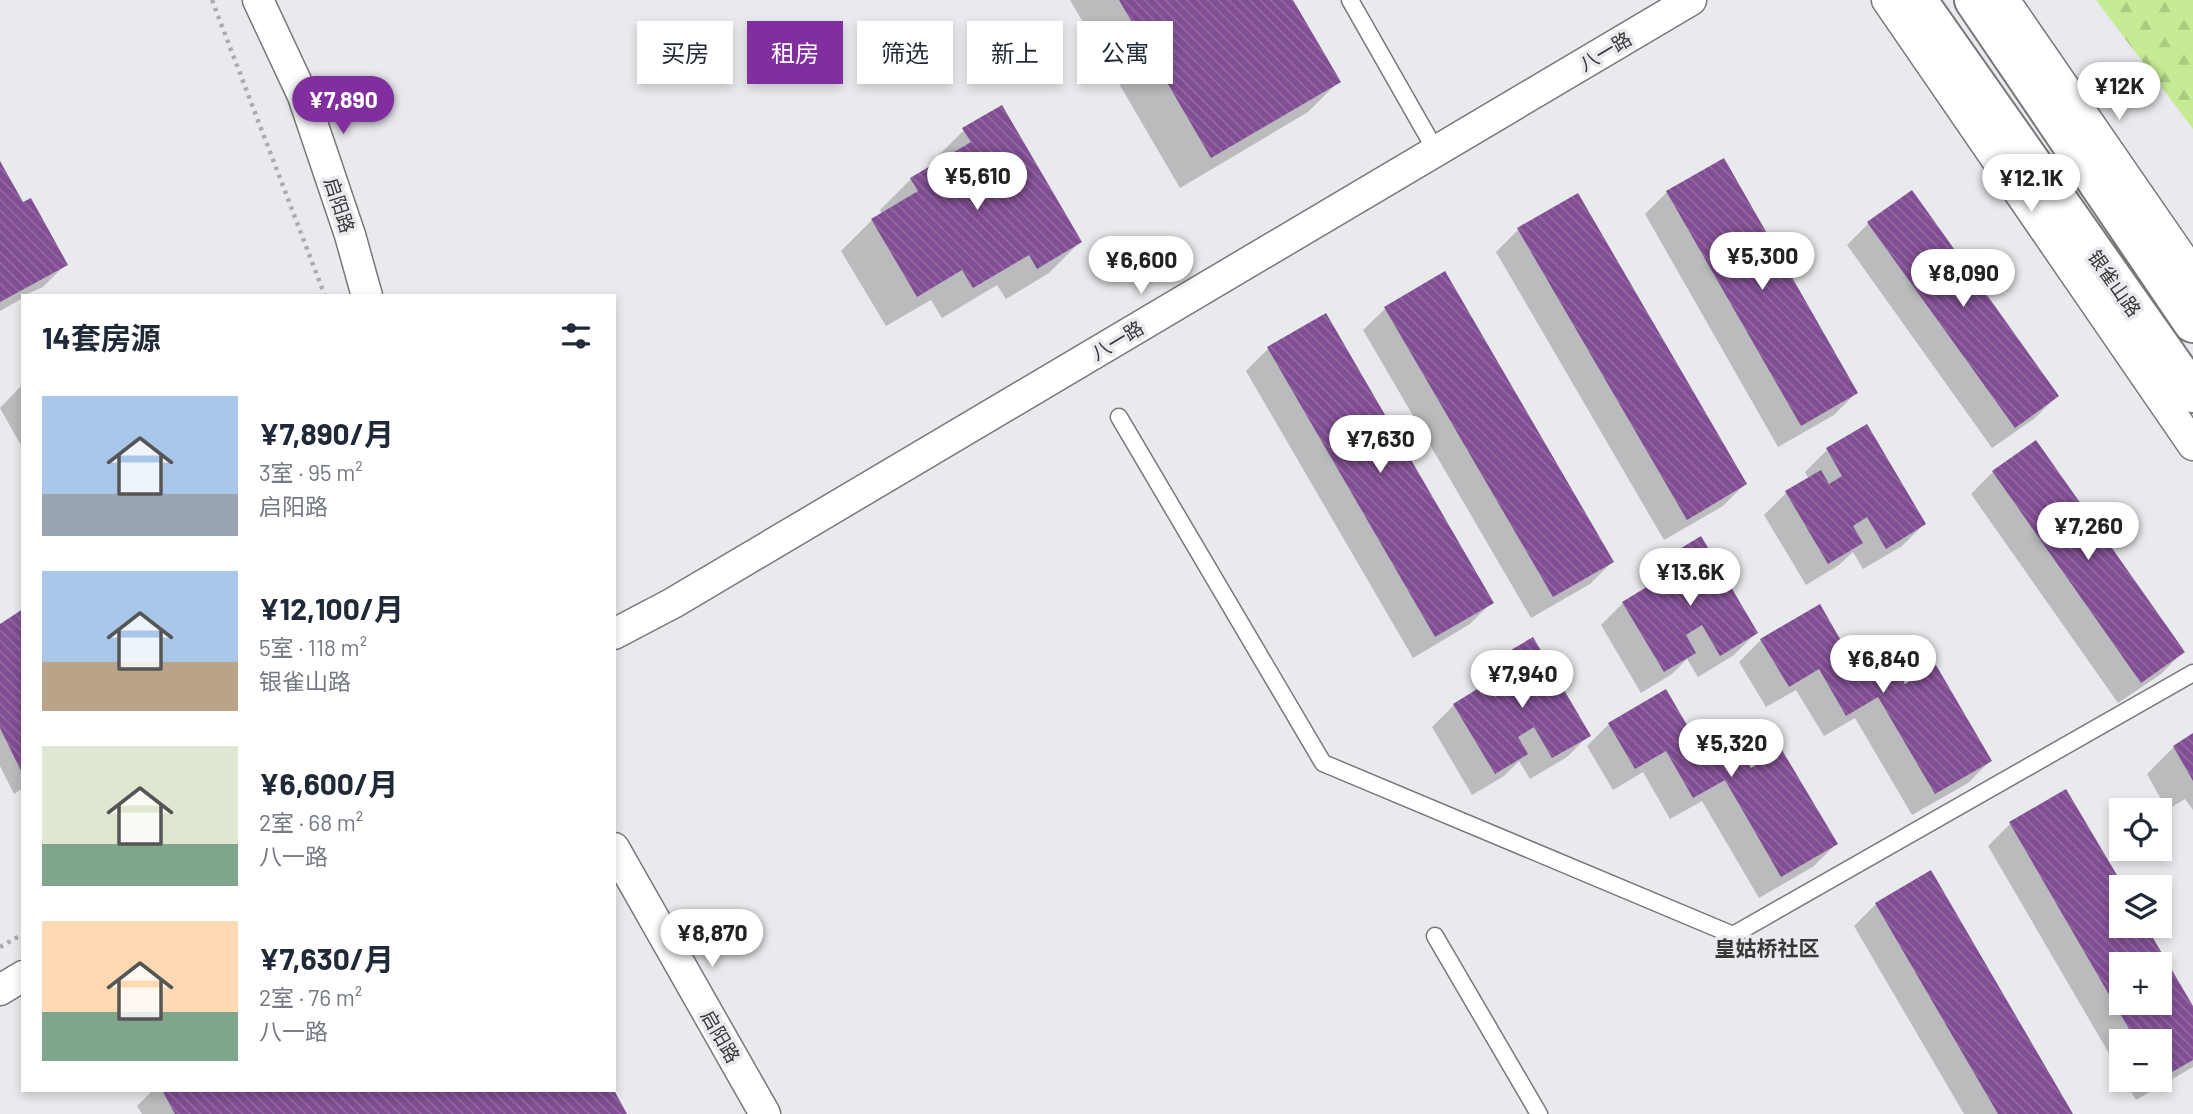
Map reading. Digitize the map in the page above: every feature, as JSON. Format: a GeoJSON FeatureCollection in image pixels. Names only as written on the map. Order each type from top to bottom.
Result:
{"type":"FeatureCollection","features":[{"type":"Feature","properties":{"kind":"main road","name":"银雀山路"},"geometry":{"type":"LineString","coordinates":[[1917,0],[2193,393]]}},
{"type":"Feature","properties":{"kind":"main road"},"geometry":{"type":"LineString","coordinates":[[1974,0],[2193,323]]}},
{"type":"Feature","properties":{"kind":"street","name":"启阳路"},"geometry":{"type":"LineString","coordinates":[[258,0],[303,96],[350,235],[366,294]]}},
{"type":"Feature","properties":{"kind":"street","name":"八一路"},"geometry":{"type":"LineString","coordinates":[[616,633],[692,592],[1691,0]]}},
{"type":"Feature","properties":{"kind":"street"},"geometry":{"type":"LineString","coordinates":[[1886,0],[2193,445]]}},
{"type":"Feature","properties":{"kind":"street"},"geometry":{"type":"LineString","coordinates":[[2004,0],[2193,274]]}},
{"type":"Feature","properties":{"kind":"street","name":"启阳路"},"geometry":{"type":"LineString","coordinates":[[616,852],[765,1114]]}},
{"type":"Feature","properties":{"kind":"street"},"geometry":{"type":"LineString","coordinates":[[0,990],[21,977]]}},
{"type":"Feature","properties":{"kind":"lane"},"geometry":{"type":"LineString","coordinates":[[1350,0],[1436,151]]}},
{"type":"Feature","properties":{"kind":"lane"},"geometry":{"type":"LineString","coordinates":[[1119,417],[1323,763],[1733,935],[2193,673]]}},
{"type":"Feature","properties":{"kind":"lane"},"geometry":{"type":"LineString","coordinates":[[1435,936],[1539,1114]]}},
{"type":"Feature","properties":{"kind":"path"},"geometry":{"type":"LineString","coordinates":[[212,0],[324,294]]}},
{"type":"Feature","properties":{"kind":"path"},"geometry":{"type":"LineString","coordinates":[[0,947],[21,935]]}},
{"type":"Feature","properties":{"kind":"green space"},"geometry":{"type":"Polygon","coordinates":[[[2096,0],[2193,0],[2193,129],[2096,0]]]}},
{"type":"Feature","properties":{"kind":"building"},"geometry":{"type":"Polygon","coordinates":[[[1119,0],[1293,0],[1341,82],[1211,158],[1168,84],[1173,84],[1173,21],[1131,21],[1119,0]]]}},
{"type":"Feature","properties":{"kind":"building"},"geometry":{"type":"Polygon","coordinates":[[[1002,105],[1082,242],[1037,269],[1029,255],[973,288],[962,270],[917,297],[871,219],[918,191],[910,178],[971,142],[962,128],[1002,105]]]}},
{"type":"Feature","properties":{"kind":"building"},"geometry":{"type":"Polygon","coordinates":[[[1724,158],[1858,393],[1801,426],[1666,191],[1724,158]]]}},
{"type":"Feature","properties":{"kind":"building"},"geometry":{"type":"Polygon","coordinates":[[[0,161],[23,202],[31,198],[68,265],[0,302],[0,161]]]}},
{"type":"Feature","properties":{"kind":"building"},"geometry":{"type":"Polygon","coordinates":[[[1912,190],[2059,396],[2015,428],[1867,222],[1912,190]]]}},
{"type":"Feature","properties":{"kind":"building"},"geometry":{"type":"Polygon","coordinates":[[[1578,193],[1747,484],[1687,520],[1517,228],[1578,193]]]}},
{"type":"Feature","properties":{"kind":"building"},"geometry":{"type":"Polygon","coordinates":[[[1445,271],[1614,562],[1553,597],[1384,307],[1445,271]]]}},
{"type":"Feature","properties":{"kind":"building"},"geometry":{"type":"Polygon","coordinates":[[[1326,313],[1494,603],[1435,637],[1267,347],[1326,313]]]}},
{"type":"Feature","properties":{"kind":"building"},"geometry":{"type":"Polygon","coordinates":[[[1867,424],[1926,524],[1886,549],[1867,517],[1853,526],[1863,543],[1828,564],[1785,491],[1821,470],[1829,484],[1842,476],[1826,448],[1867,424]]]}},
{"type":"Feature","properties":{"kind":"building"},"geometry":{"type":"Polygon","coordinates":[[[2036,440],[2185,652],[2141,683],[1992,471],[2036,440]]]}},
{"type":"Feature","properties":{"kind":"building"},"geometry":{"type":"Polygon","coordinates":[[[1701,536],[1758,633],[1720,656],[1702,625],[1686,635],[1696,653],[1664,672],[1622,602],[1655,582],[1663,595],[1679,586],[1663,559],[1701,536]]]}},
{"type":"Feature","properties":{"kind":"building"},"geometry":{"type":"Polygon","coordinates":[[[1820,604],[1848,653],[1876,636],[1905,684],[1936,665],[1992,761],[1935,794],[1878,697],[1846,716],[1819,669],[1789,687],[1760,639],[1820,604]]]}},
{"type":"Feature","properties":{"kind":"building"},"geometry":{"type":"Polygon","coordinates":[[[21,610],[21,771],[0,728],[0,624],[21,610]]]}},
{"type":"Feature","properties":{"kind":"building"},"geometry":{"type":"Polygon","coordinates":[[[1533,637],[1591,736],[1552,758],[1534,727],[1518,737],[1528,754],[1495,774],[1453,704],[1487,683],[1495,697],[1510,688],[1494,660],[1533,637]]]}},
{"type":"Feature","properties":{"kind":"building"},"geometry":{"type":"Polygon","coordinates":[[[1666,689],[1694,737],[1723,720],[1751,768],[1782,750],[1838,844],[1781,877],[1725,780],[1693,798],[1666,751],[1635,769],[1608,723],[1666,689]]]}},
{"type":"Feature","properties":{"kind":"building"},"geometry":{"type":"Polygon","coordinates":[[[2193,733],[2193,781],[2173,746],[2193,733]]]}},
{"type":"Feature","properties":{"kind":"building"},"geometry":{"type":"Polygon","coordinates":[[[2066,789],[2117,875],[2109,875],[2109,938],[2153,938],[2161,952],[2109,952],[2109,994],[2009,822],[2066,789]]]}},
{"type":"Feature","properties":{"kind":"building"},"geometry":{"type":"Polygon","coordinates":[[[1931,870],[2073,1114],[1998,1114],[1875,903],[1931,870]]]}},
{"type":"Feature","properties":{"kind":"building"},"geometry":{"type":"Polygon","coordinates":[[[2172,970],[2193,1006],[2193,1060],[2172,1072],[2172,1029],[2129,1029],[2121,1015],[2172,1015],[2172,970]]]}},
{"type":"Feature","properties":{"kind":"building"},"geometry":{"type":"Polygon","coordinates":[[[163,1092],[615,1092],[627,1114],[175,1114],[163,1092]]]}},
{"type":"Feature","properties":{"kind":"district","name":"皇姑桥社区"},"geometry":{"type":"Point","coordinates":[1767,947]}}]}
